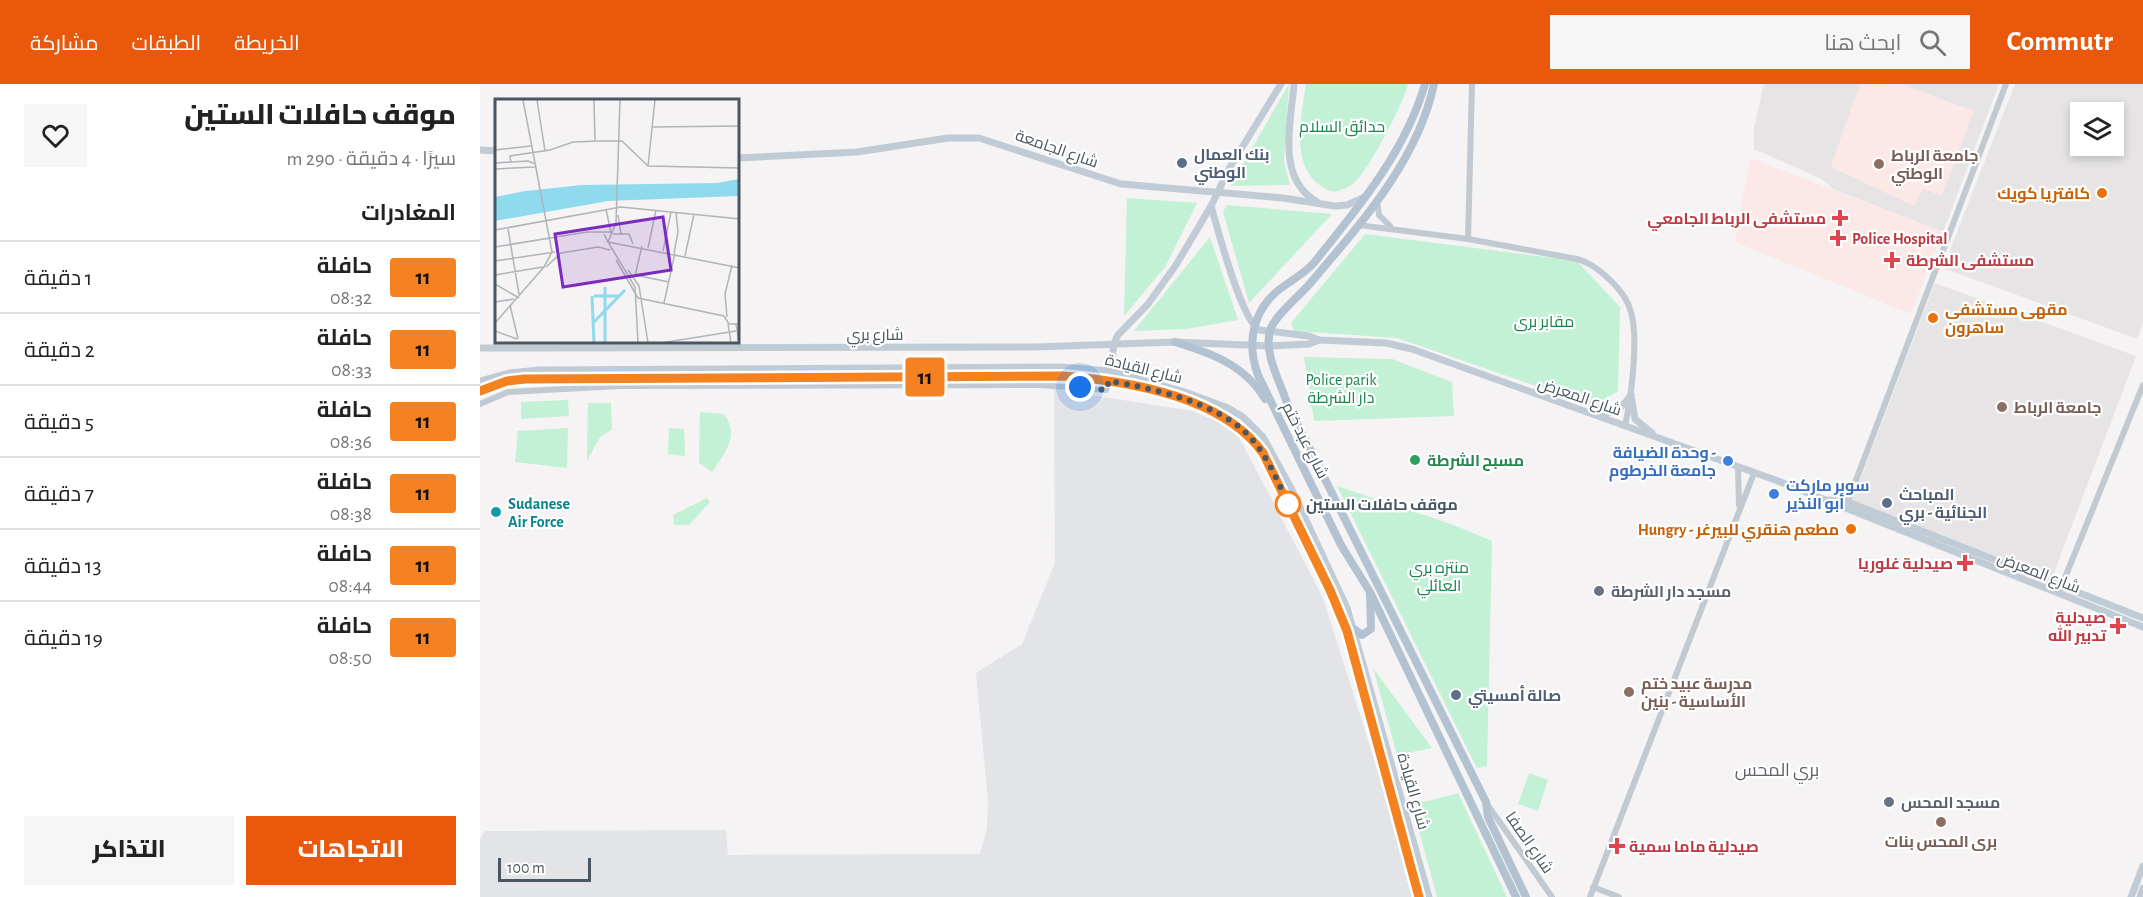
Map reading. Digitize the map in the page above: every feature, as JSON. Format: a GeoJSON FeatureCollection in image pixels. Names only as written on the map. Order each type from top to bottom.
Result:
{"type":"FeatureCollection","features":[{"type":"Feature","properties":{"kind":"main road"},"geometry":{"type":"LineString","coordinates":[[1109,381],[1114,343],[1156,293],[1211,206],[1230,167],[1281,84]]}},
{"type":"Feature","properties":{"kind":"main road"},"geometry":{"type":"LineString","coordinates":[[1294,84],[1290,168],[1304,194],[1320,204]]}},
{"type":"Feature","properties":{"kind":"main road","name":"شارع عبد ختم"},"geometry":{"type":"LineString","coordinates":[[1425,84],[1417,114],[1402,144],[1365,197],[1313,264],[1302,276],[1285,285],[1264,307],[1253,326],[1251,344],[1258,375],[1341,545],[1370,592],[1516,897]]}},
{"type":"Feature","properties":{"kind":"main road"},"geometry":{"type":"LineString","coordinates":[[1270,333],[1277,319],[1304,291],[1358,225],[1403,162],[1421,128],[1434,84]]}},
{"type":"Feature","properties":{"kind":"main road","name":"شارع الجامعة"},"geometry":{"type":"LineString","coordinates":[[740,158],[858,152],[954,137],[979,138],[1121,184],[1283,198],[1340,206],[1365,197]]}},
{"type":"Feature","properties":{"kind":"main road"},"geometry":{"type":"LineString","coordinates":[[480,150],[495,151]]}},
{"type":"Feature","properties":{"kind":"main road"},"geometry":{"type":"LineString","coordinates":[[1211,206],[1229,266],[1253,326]]}},
{"type":"Feature","properties":{"kind":"main road","name":"شارع المعرض"},"geometry":{"type":"LineString","coordinates":[[1253,326],[1270,333],[1310,336],[1319,340],[1398,345],[1662,439],[1827,500],[1845,510],[2060,590],[2143,618]]}},
{"type":"Feature","properties":{"kind":"main road","name":"شارع عبد ختم"},"geometry":{"type":"LineString","coordinates":[[1270,333],[1269,346],[1287,403],[1486,802],[1488,817],[1526,897]]}},
{"type":"Feature","properties":{"kind":"main road","name":"شارع المعرض"},"geometry":{"type":"LineString","coordinates":[[1269,346],[1309,344],[1319,340]]}},
{"type":"Feature","properties":{"kind":"main road"},"geometry":{"type":"LineString","coordinates":[[1175,342],[1207,353],[1235,367],[1260,391],[1280,418]]}},
{"type":"Feature","properties":{"kind":"main road","name":"شارع بري"},"geometry":{"type":"LineString","coordinates":[[480,348],[1023,347],[1175,342],[1269,346]]}},
{"type":"Feature","properties":{"kind":"main road","name":"شارع القيادة"},"geometry":{"type":"LineString","coordinates":[[480,381],[510,373],[538,370],[1061,367],[1110,371],[1228,408],[1255,428],[1270,448],[1292,488],[1329,568],[1354,629],[1429,897]]}},
{"type":"Feature","properties":{"kind":"main road","name":"شارع القيادة"},"geometry":{"type":"LineString","coordinates":[[480,392],[507,381],[525,379],[648,382],[1063,376],[1109,381],[1182,400],[1223,416],[1249,435],[1263,453],[1330,590],[1347,631],[1419,897]]}},
{"type":"Feature","properties":{"kind":"main road"},"geometry":{"type":"LineString","coordinates":[[1593,415],[1613,412],[1622,407],[1631,395]]}},
{"type":"Feature","properties":{"kind":"main road"},"geometry":{"type":"LineString","coordinates":[[1631,395],[1635,419],[1662,439]]}},
{"type":"Feature","properties":{"kind":"main road","name":"شارع المعرض"},"geometry":{"type":"LineString","coordinates":[[1827,500],[1848,502],[2143,627]]}},
{"type":"Feature","properties":{"kind":"main road"},"geometry":{"type":"LineString","coordinates":[[1354,629],[1362,635],[1371,629],[1370,592]]}},
{"type":"Feature","properties":{"kind":"main road"},"geometry":{"type":"LineString","coordinates":[[1392,801],[1402,798]]}},
{"type":"Feature","properties":{"kind":"main road"},"geometry":{"type":"LineString","coordinates":[[2132,897],[2143,866]]}},
{"type":"Feature","properties":{"kind":"main road"},"geometry":{"type":"LineString","coordinates":[[2139,897],[2143,888]]}},
{"type":"Feature","properties":{"kind":"street"},"geometry":{"type":"LineString","coordinates":[[1468,239],[1472,84]]}},
{"type":"Feature","properties":{"kind":"street"},"geometry":{"type":"LineString","coordinates":[[1845,510],[2006,84]]}},
{"type":"Feature","properties":{"kind":"street"},"geometry":{"type":"LineString","coordinates":[[1377,199],[1379,215],[1384,223],[1394,228]]}},
{"type":"Feature","properties":{"kind":"street"},"geometry":{"type":"LineString","coordinates":[[1358,225],[1468,239],[1577,258],[1600,272],[1623,297],[1632,313],[1631,395],[1625,426]]}},
{"type":"Feature","properties":{"kind":"street"},"geometry":{"type":"LineString","coordinates":[[648,368],[648,382]]}},
{"type":"Feature","properties":{"kind":"street","name":"شارع القيادة"},"geometry":{"type":"LineString","coordinates":[[480,404],[495,395],[518,390],[648,382],[1040,385],[1106,390],[1109,381]]}},
{"type":"Feature","properties":{"kind":"street"},"geometry":{"type":"LineString","coordinates":[[2060,590],[2143,385]]}},
{"type":"Feature","properties":{"kind":"street"},"geometry":{"type":"LineString","coordinates":[[1738,468],[1740,509]]}},
{"type":"Feature","properties":{"kind":"street"},"geometry":{"type":"LineString","coordinates":[[1585,897],[1592,892],[1754,473]]}},
{"type":"Feature","properties":{"kind":"street","name":"شارع الصفا"},"geometry":{"type":"LineString","coordinates":[[1486,802],[1553,896]]}},
{"type":"Feature","properties":{"kind":"street"},"geometry":{"type":"LineString","coordinates":[[1592,892],[1619,897]]}},
{"type":"Feature","properties":{"kind":"shaded area","name":"جامعة الرباط الوطني"},"geometry":{"type":"Polygon","coordinates":[[[1764,84],[1999,84],[1943,232],[1833,189],[1822,179],[1754,149],[1754,128],[1764,84]]]}},
{"type":"Feature","properties":{"kind":"shaded area"},"geometry":{"type":"Polygon","coordinates":[[[1860,84],[1901,84],[1974,111],[1942,196],[1923,189],[1914,206],[1833,168],[1831,165],[1860,84]]]}},
{"type":"Feature","properties":{"kind":"shaded area"},"geometry":{"type":"Polygon","coordinates":[[[2015,84],[2143,84],[2143,323],[2137,339],[1943,268],[2015,84]]]}},
{"type":"Feature","properties":{"kind":"shaded area","name":"Police Hospital"},"geometry":{"type":"Polygon","coordinates":[[[1750,158],[1943,232],[1911,314],[1735,242],[1750,158]]]}},
{"type":"Feature","properties":{"kind":"shaded area","name":"جامعة الرباط"},"geometry":{"type":"Polygon","coordinates":[[[1935,283],[2136,356],[2052,578],[1852,501],[1935,283]]]}},
{"type":"Feature","properties":{"kind":"shaded area"},"geometry":{"type":"Polygon","coordinates":[[[1054,389],[1192,411],[1217,421],[1238,435],[1323,598],[1385,794],[1412,897],[480,897],[480,839],[485,831],[726,830],[728,855],[980,854],[987,828],[988,801],[976,673],[1022,644],[1055,563],[1054,389]]]}},
{"type":"Feature","properties":{"kind":"green space","name":"حدائق السلام"},"geometry":{"type":"Polygon","coordinates":[[[1289,84],[1284,161],[1290,185],[1230,186],[1289,84]]]}},
{"type":"Feature","properties":{"kind":"green space","name":"حدائق السلام"},"geometry":{"type":"Polygon","coordinates":[[[1306,84],[1408,84],[1377,151],[1361,175],[1350,186],[1334,192],[1319,185],[1309,174],[1303,161],[1300,130],[1306,84]]]}},
{"type":"Feature","properties":{"kind":"green space"},"geometry":{"type":"Polygon","coordinates":[[[1127,198],[1197,203],[1165,267],[1124,316],[1127,198]]]}},
{"type":"Feature","properties":{"kind":"green space"},"geometry":{"type":"Polygon","coordinates":[[[1227,205],[1332,214],[1249,303],[1223,212],[1227,205]]]}},
{"type":"Feature","properties":{"kind":"green space","name":"مقابر برى"},"geometry":{"type":"Polygon","coordinates":[[[1365,234],[1577,261],[1620,307],[1618,391],[1594,406],[1397,338],[1294,331],[1291,323],[1365,234]]]}},
{"type":"Feature","properties":{"kind":"green space"},"geometry":{"type":"Polygon","coordinates":[[[1210,237],[1238,320],[1186,329],[1134,331],[1210,237]]]}},
{"type":"Feature","properties":{"kind":"green space","name":"Police parik دار الشرطة"},"geometry":{"type":"Polygon","coordinates":[[[1304,357],[1392,359],[1452,382],[1454,416],[1314,421],[1304,357]]]}},
{"type":"Feature","properties":{"kind":"green space"},"geometry":{"type":"Polygon","coordinates":[[[568,400],[569,416],[521,419],[521,402],[568,400]]]}},
{"type":"Feature","properties":{"kind":"green space"},"geometry":{"type":"Polygon","coordinates":[[[588,403],[611,403],[612,430],[600,437],[587,461],[588,403]]]}},
{"type":"Feature","properties":{"kind":"green space"},"geometry":{"type":"Polygon","coordinates":[[[700,412],[724,414],[731,429],[729,444],[712,472],[699,463],[700,412]]]}},
{"type":"Feature","properties":{"kind":"green space"},"geometry":{"type":"Polygon","coordinates":[[[568,428],[567,468],[515,462],[518,431],[568,428]]]}},
{"type":"Feature","properties":{"kind":"green space"},"geometry":{"type":"Polygon","coordinates":[[[669,428],[684,429],[685,456],[668,454],[669,428]]]}},
{"type":"Feature","properties":{"kind":"green space","name":"منتزه بري العائلي"},"geometry":{"type":"Polygon","coordinates":[[[1337,486],[1451,524],[1492,541],[1487,766],[1477,768],[1337,486]]]}},
{"type":"Feature","properties":{"kind":"green space"},"geometry":{"type":"Polygon","coordinates":[[[707,498],[710,502],[689,525],[674,525],[673,515],[707,498]]]}},
{"type":"Feature","properties":{"kind":"green space"},"geometry":{"type":"Polygon","coordinates":[[[1373,668],[1432,748],[1397,755],[1373,668]]]}},
{"type":"Feature","properties":{"kind":"green space"},"geometry":{"type":"Polygon","coordinates":[[[1529,773],[1548,780],[1538,811],[1518,804],[1529,773]]]}},
{"type":"Feature","properties":{"kind":"green space"},"geometry":{"type":"Polygon","coordinates":[[[1458,793],[1507,897],[1437,897],[1412,805],[1458,793]]]}},
{"type":"Feature","properties":{"kind":"bus line","name":"11"},"geometry":{"type":"LineString","coordinates":[[480,391],[507,381],[525,379],[1063,376],[1120,383],[1182,400],[1223,416],[1249,435],[1263,453],[1337,606],[1347,631],[1419,897]]}},
{"type":"Feature","properties":{"kind":"place","name":"بنك العمال الوطني"},"geometry":{"type":"Point","coordinates":[1182,163]}},
{"type":"Feature","properties":{"kind":"place","name":"جامعة الرباط الوطني"},"geometry":{"type":"Point","coordinates":[1879,164]}},
{"type":"Feature","properties":{"kind":"place","name":"كافتريا كويك"},"geometry":{"type":"Point","coordinates":[2102,193]}},
{"type":"Feature","properties":{"kind":"place","name":"مستشفى الرباط الجامعي"},"geometry":{"type":"Point","coordinates":[1840,218]}},
{"type":"Feature","properties":{"kind":"place","name":"Police Hospital"},"geometry":{"type":"Point","coordinates":[1838,238]}},
{"type":"Feature","properties":{"kind":"place","name":"مستشفى الشرطة"},"geometry":{"type":"Point","coordinates":[1892,260]}},
{"type":"Feature","properties":{"kind":"place","name":"مقهى مستشفى ساهرون"},"geometry":{"type":"Point","coordinates":[1933,318]}},
{"type":"Feature","properties":{"kind":"place","name":"جامعة الرباط"},"geometry":{"type":"Point","coordinates":[2002,407]}},
{"type":"Feature","properties":{"kind":"place","name":"مسبح الشرطة"},"geometry":{"type":"Point","coordinates":[1415,460]}},
{"type":"Feature","properties":{"kind":"place","name":"وحدة الضيافة - جامعة الخرطوم"},"geometry":{"type":"Point","coordinates":[1728,461]}},
{"type":"Feature","properties":{"kind":"place","name":"سوبر ماركت أبو النذير"},"geometry":{"type":"Point","coordinates":[1774,494]}},
{"type":"Feature","properties":{"kind":"place","name":"المباحث الجنائية - بري"},"geometry":{"type":"Point","coordinates":[1887,503]}},
{"type":"Feature","properties":{"kind":"place","name":"موقف حافلات الستين"},"geometry":{"type":"Point","coordinates":[1288,504]}},
{"type":"Feature","properties":{"kind":"place","name":"Sudanese Air Force"},"geometry":{"type":"Point","coordinates":[496,512]}},
{"type":"Feature","properties":{"kind":"place","name":"Hungry - مطعم هنقري للبيرغر"},"geometry":{"type":"Point","coordinates":[1851,529]}},
{"type":"Feature","properties":{"kind":"place","name":"صيدلية غلوريا"},"geometry":{"type":"Point","coordinates":[1965,563]}},
{"type":"Feature","properties":{"kind":"place","name":"مسجد دار الشرطة"},"geometry":{"type":"Point","coordinates":[1599,591]}},
{"type":"Feature","properties":{"kind":"place","name":"صيدلية تدبير الله"},"geometry":{"type":"Point","coordinates":[2118,626]}},
{"type":"Feature","properties":{"kind":"place","name":"مدرسة عبيد ختم الأساسية - بنين"},"geometry":{"type":"Point","coordinates":[1629,692]}},
{"type":"Feature","properties":{"kind":"place","name":"صالة أمسيتي"},"geometry":{"type":"Point","coordinates":[1456,695]}},
{"type":"Feature","properties":{"kind":"place","name":"مسجد المحس"},"geometry":{"type":"Point","coordinates":[1889,802]}},
{"type":"Feature","properties":{"kind":"place","name":"برى المحس بنات"},"geometry":{"type":"Point","coordinates":[1941,822]}},
{"type":"Feature","properties":{"kind":"place","name":"صيدلية ماما سمية"},"geometry":{"type":"Point","coordinates":[1617,846]}},
{"type":"Feature","properties":{"kind":"district","name":"بري المحس"},"geometry":{"type":"Point","coordinates":[1777,770]}},
{"type":"Feature","properties":{"kind":"route"},"geometry":{"type":"LineString","coordinates":[[1080,387],[1106,390],[1109,381],[1120,383],[1182,400],[1223,416],[1249,435],[1263,453],[1288,504]]}}]}
